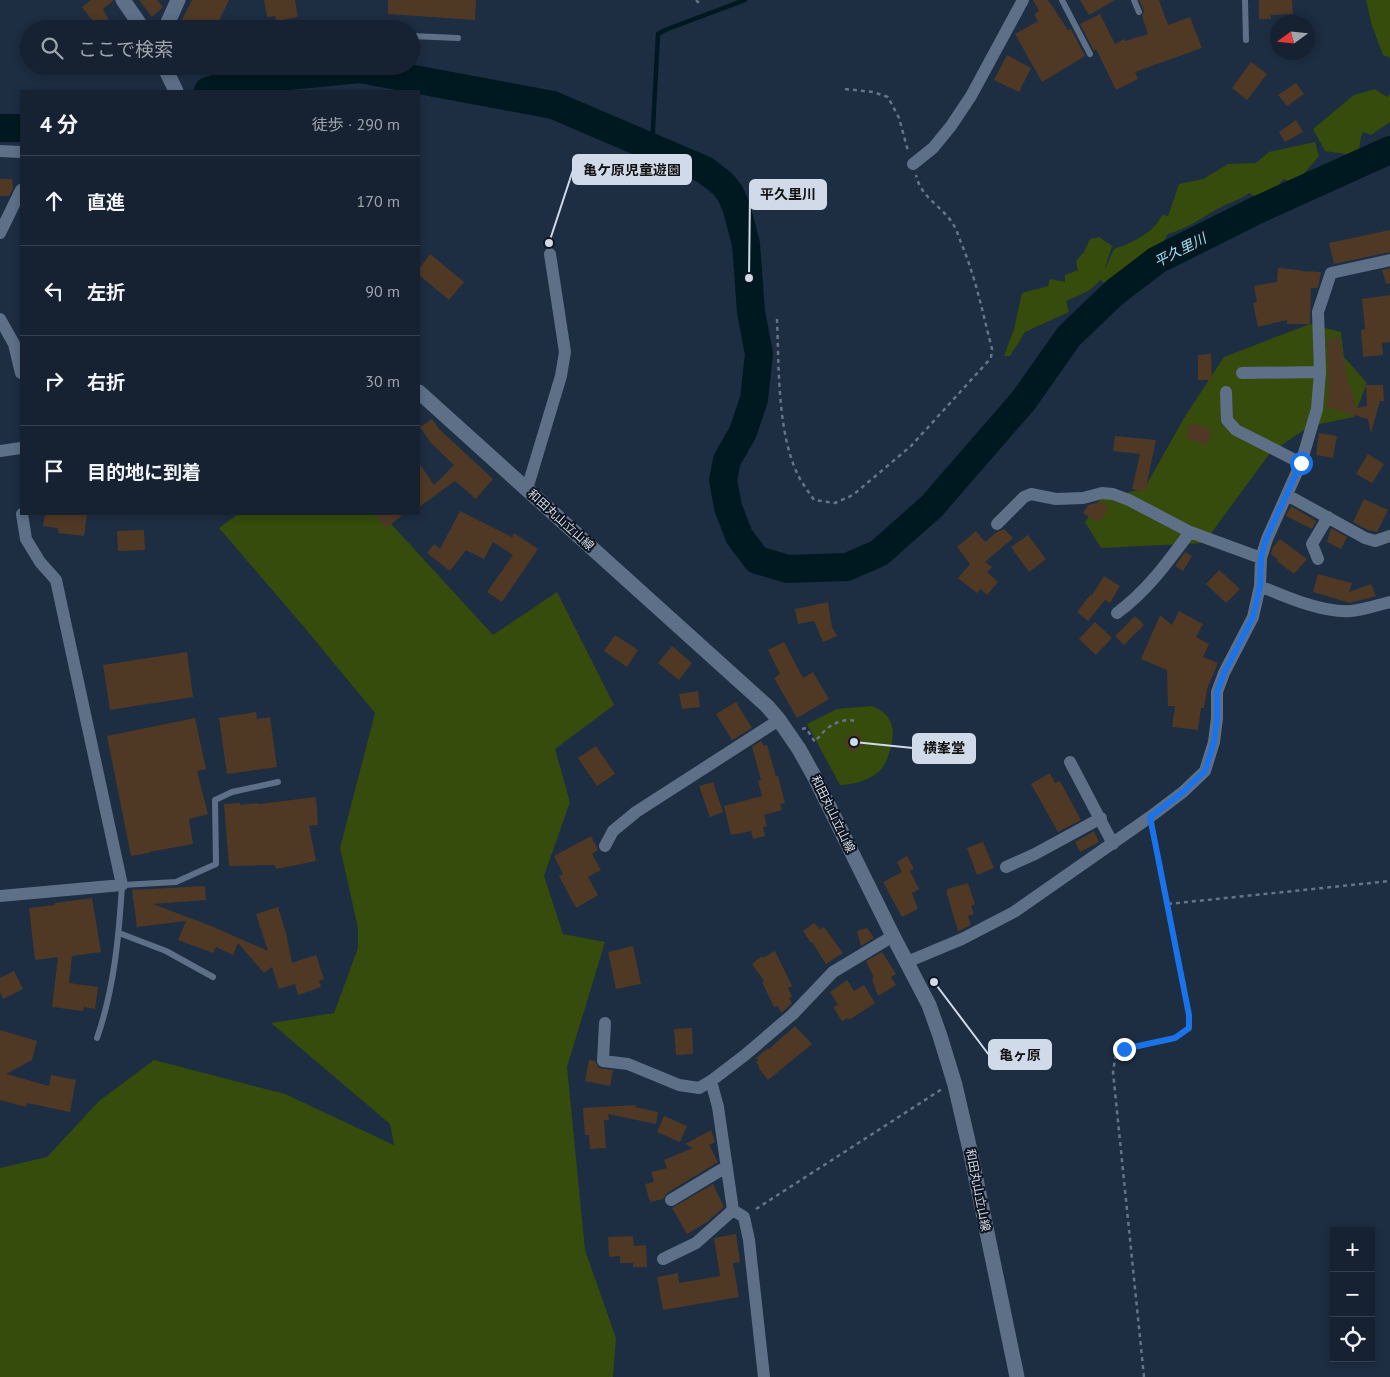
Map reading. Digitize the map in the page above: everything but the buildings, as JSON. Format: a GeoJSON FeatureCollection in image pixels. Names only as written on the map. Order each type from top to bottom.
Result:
{"type":"FeatureCollection","features":[{"type":"Feature","properties":{"kind":"main road"},"geometry":{"type":"LineString","coordinates":[[123,0],[137,20]]}},
{"type":"Feature","properties":{"kind":"main road"},"geometry":{"type":"LineString","coordinates":[[169,20],[178,0]]}},
{"type":"Feature","properties":{"kind":"main road"},"geometry":{"type":"LineString","coordinates":[[168,75],[176,90]]}},
{"type":"Feature","properties":{"kind":"main road","name":"和田丸山立山線"},"geometry":{"type":"LineString","coordinates":[[420,393],[767,706],[789,734],[814,776],[929,1005],[940,1036],[955,1086],[970,1150],[1016,1377]]}},
{"type":"Feature","properties":{"kind":"street"},"geometry":{"type":"LineString","coordinates":[[913,164],[933,148],[951,126],[985,71],[1023,0]]}},
{"type":"Feature","properties":{"kind":"street"},"geometry":{"type":"LineString","coordinates":[[0,151],[20,152]]}},
{"type":"Feature","properties":{"kind":"street"},"geometry":{"type":"LineString","coordinates":[[0,233],[20,192]]}},
{"type":"Feature","properties":{"kind":"street"},"geometry":{"type":"LineString","coordinates":[[527,490],[561,376],[564,352],[550,254]]}},
{"type":"Feature","properties":{"kind":"street"},"geometry":{"type":"LineString","coordinates":[[907,962],[962,939],[1014,912],[1150,817],[1183,792],[1205,771],[1214,742],[1217,718],[1217,692],[1224,673],[1253,617],[1260,586],[1261,558],[1266,539],[1301,463],[1317,409],[1320,372],[1318,312],[1331,273],[1390,260]]}},
{"type":"Feature","properties":{"kind":"street"},"geometry":{"type":"LineString","coordinates":[[0,319],[14,344],[20,370]]}},
{"type":"Feature","properties":{"kind":"street"},"geometry":{"type":"LineString","coordinates":[[1242,373],[1320,372]]}},
{"type":"Feature","properties":{"kind":"street"},"geometry":{"type":"LineString","coordinates":[[1226,392],[1227,420],[1236,430],[1301,463]]}},
{"type":"Feature","properties":{"kind":"street"},"geometry":{"type":"LineString","coordinates":[[0,451],[20,448]]}},
{"type":"Feature","properties":{"kind":"street"},"geometry":{"type":"LineString","coordinates":[[997,524],[1024,497],[1031,494],[1056,499],[1113,494],[1190,532],[1261,558]]}},
{"type":"Feature","properties":{"kind":"street"},"geometry":{"type":"LineString","coordinates":[[1287,495],[1365,538],[1375,541],[1390,536]]}},
{"type":"Feature","properties":{"kind":"street"},"geometry":{"type":"LineString","coordinates":[[0,896],[122,885],[56,580],[40,562],[26,539],[21,515]]}},
{"type":"Feature","properties":{"kind":"street"},"geometry":{"type":"LineString","coordinates":[[1318,560],[1312,544],[1328,517]]}},
{"type":"Feature","properties":{"kind":"street"},"geometry":{"type":"LineString","coordinates":[[1117,613],[1134,601],[1162,569],[1190,532]]}},
{"type":"Feature","properties":{"kind":"street"},"geometry":{"type":"LineString","coordinates":[[1260,586],[1294,600],[1332,609],[1351,611],[1390,602]]}},
{"type":"Feature","properties":{"kind":"street"},"geometry":{"type":"LineString","coordinates":[[605,846],[613,831],[636,812],[779,720]]}},
{"type":"Feature","properties":{"kind":"street"},"geometry":{"type":"LineString","coordinates":[[1070,762],[1113,844]]}},
{"type":"Feature","properties":{"kind":"street"},"geometry":{"type":"LineString","coordinates":[[1006,867],[1035,854],[1100,818]]}},
{"type":"Feature","properties":{"kind":"street"},"geometry":{"type":"LineString","coordinates":[[605,1023],[603,1061],[628,1064],[679,1084],[700,1088],[711,1082],[794,1014],[833,972],[893,936]]}},
{"type":"Feature","properties":{"kind":"street"},"geometry":{"type":"LineString","coordinates":[[711,1082],[718,1107],[726,1168],[749,1240],[764,1377]]}},
{"type":"Feature","properties":{"kind":"street"},"geometry":{"type":"LineString","coordinates":[[671,1200],[726,1168]]}},
{"type":"Feature","properties":{"kind":"street"},"geometry":{"type":"LineString","coordinates":[[663,1259],[696,1243],[739,1213]]}},
{"type":"Feature","properties":{"kind":"lane"},"geometry":{"type":"LineString","coordinates":[[1062,0],[1090,54]]}},
{"type":"Feature","properties":{"kind":"lane"},"geometry":{"type":"LineString","coordinates":[[1134,0],[1139,12]]}},
{"type":"Feature","properties":{"kind":"lane"},"geometry":{"type":"LineString","coordinates":[[1245,0],[1246,40]]}},
{"type":"Feature","properties":{"kind":"lane"},"geometry":{"type":"LineString","coordinates":[[420,36],[458,38]]}},
{"type":"Feature","properties":{"kind":"lane"},"geometry":{"type":"LineString","coordinates":[[98,1038],[109,994],[119,932],[122,885],[176,882],[216,864],[215,800],[232,792],[278,782]]}},
{"type":"Feature","properties":{"kind":"lane"},"geometry":{"type":"LineString","coordinates":[[119,932],[166,951],[214,977]]}},
{"type":"Feature","properties":{"kind":"path"},"geometry":{"type":"LineString","coordinates":[[696,0],[699,3]]}},
{"type":"Feature","properties":{"kind":"path"},"geometry":{"type":"LineString","coordinates":[[777,319],[783,414],[789,450],[799,476],[814,500],[835,503],[853,495],[912,446],[991,358],[992,349],[971,266],[953,224],[931,201],[917,181],[899,118],[888,97],[873,92],[845,89]]}},
{"type":"Feature","properties":{"kind":"path"},"geometry":{"type":"LineString","coordinates":[[789,734],[806,728],[815,742],[833,724],[845,720],[856,721]]}},
{"type":"Feature","properties":{"kind":"path"},"geometry":{"type":"LineString","coordinates":[[1144,1377],[1113,1072],[1116,1053],[1124,1049],[1175,1038],[1189,1028],[1189,1015],[1150,817]]}},
{"type":"Feature","properties":{"kind":"path"},"geometry":{"type":"LineString","coordinates":[[1168,904],[1390,881]]}},
{"type":"Feature","properties":{"kind":"path"},"geometry":{"type":"LineString","coordinates":[[739,1213],[940,1090],[955,1086]]}},
{"type":"Feature","properties":{"kind":"green space"},"geometry":{"type":"Polygon","coordinates":[[[1366,0],[1390,0],[1390,58],[1383,55],[1372,26],[1366,0]]]}},
{"type":"Feature","properties":{"kind":"green space"},"geometry":{"type":"Polygon","coordinates":[[[1375,89],[1387,97],[1390,94],[1390,122],[1371,135],[1363,132],[1358,156],[1325,151],[1313,129],[1354,95],[1375,89]]]}},
{"type":"Feature","properties":{"kind":"green space"},"geometry":{"type":"Polygon","coordinates":[[[1315,142],[1319,156],[1295,184],[1284,179],[1279,184],[1282,188],[1260,199],[1249,193],[1188,226],[1168,234],[1159,248],[1140,269],[1125,279],[1109,286],[1100,280],[1089,290],[1066,301],[1069,312],[1025,332],[1010,356],[1004,356],[1014,329],[1022,293],[1048,286],[1050,279],[1065,282],[1065,275],[1078,270],[1076,261],[1084,252],[1090,239],[1099,237],[1112,246],[1104,271],[1114,249],[1128,244],[1148,232],[1162,215],[1168,216],[1179,184],[1203,179],[1228,164],[1256,163],[1269,152],[1315,142]]]}},
{"type":"Feature","properties":{"kind":"green space"},"geometry":{"type":"Polygon","coordinates":[[[1310,324],[1341,332],[1344,357],[1367,383],[1354,417],[1310,426],[1270,453],[1204,543],[1101,548],[1085,522],[1101,498],[1144,489],[1184,418],[1224,357],[1310,324]]]}},
{"type":"Feature","properties":{"kind":"green space"},"geometry":{"type":"Polygon","coordinates":[[[237,515],[383,515],[493,635],[557,592],[614,705],[555,749],[570,802],[544,876],[563,934],[605,942],[567,1067],[585,1250],[616,1338],[613,1377],[0,1377],[0,1168],[47,1157],[99,1101],[154,1060],[285,1094],[394,1145],[390,1124],[271,1023],[334,1013],[358,948],[358,928],[340,848],[375,713],[219,528],[237,515]]]}},
{"type":"Feature","properties":{"kind":"green space"},"geometry":{"type":"Polygon","coordinates":[[[872,706],[885,714],[892,725],[893,738],[887,760],[877,773],[869,778],[840,785],[807,724],[837,709],[872,706]]]}},
{"type":"Feature","properties":{"kind":"waterway"},"geometry":{"type":"LineString","coordinates":[[652,147],[658,34],[745,0]]}},
{"type":"Feature","properties":{"kind":"waterway","name":"平久里川"},"geometry":{"type":"LineString","coordinates":[[211,90],[239,81],[300,75]]}},
{"type":"Feature","properties":{"kind":"waterway","name":"平久里川"},"geometry":{"type":"LineString","coordinates":[[392,75],[553,105],[705,170],[723,184],[736,206],[746,244],[751,312],[759,354],[754,399],[743,432],[727,460],[723,480],[728,507],[739,536],[757,560],[788,569],[847,567],[879,553],[932,506],[1024,400],[1069,336],[1115,292],[1157,260],[1255,211],[1390,150]]}},
{"type":"Feature","properties":{"kind":"waterway","name":"平久里川"},"geometry":{"type":"LineString","coordinates":[[0,128],[20,128]]}},
{"type":"Feature","properties":{"kind":"place","name":"亀ケ原児童遊園"},"geometry":{"type":"Point","coordinates":[549,243]}},
{"type":"Feature","properties":{"kind":"place","name":"平久里川"},"geometry":{"type":"Point","coordinates":[749,278]}},
{"type":"Feature","properties":{"kind":"place","name":"横峯堂"},"geometry":{"type":"Point","coordinates":[854,742]}},
{"type":"Feature","properties":{"kind":"place","name":"亀ヶ原"},"geometry":{"type":"Point","coordinates":[934,982]}},
{"type":"Feature","properties":{"kind":"route"},"geometry":{"type":"LineString","coordinates":[[1124,1049],[1175,1038],[1189,1028],[1189,1015],[1150,817],[1183,792],[1205,771],[1214,742],[1217,718],[1217,692],[1224,673],[1253,617],[1260,586],[1261,558],[1266,539],[1301,463]]}}]}
